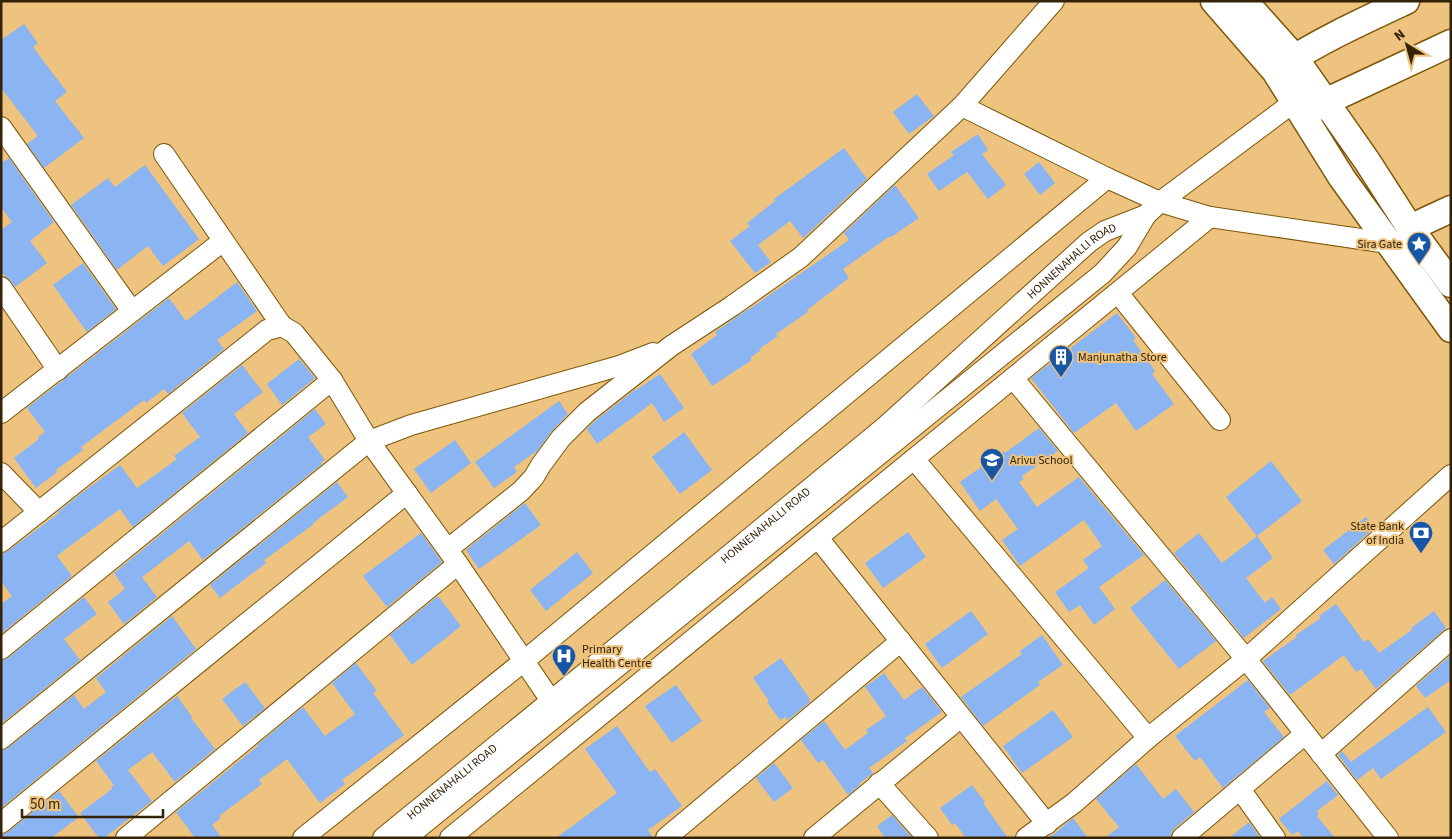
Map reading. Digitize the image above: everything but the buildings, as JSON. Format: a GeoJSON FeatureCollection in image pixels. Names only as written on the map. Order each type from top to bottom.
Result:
{"type":"FeatureCollection","features":[{"type":"Feature","properties":{"kind":"main road"},"geometry":{"type":"LineString","coordinates":[[1214,1],[1325,102],[1367,161],[1410,228],[1451,284]]}},
{"type":"Feature","properties":{"kind":"main road"},"geometry":{"type":"LineString","coordinates":[[1244,1],[1284,64],[1299,109],[1332,163],[1451,329]]}},
{"type":"Feature","properties":{"kind":"main road"},"geometry":{"type":"LineString","coordinates":[[1284,64],[1367,19],[1406,1]]}},
{"type":"Feature","properties":{"kind":"main road"},"geometry":{"type":"LineString","coordinates":[[1299,109],[1325,102],[1451,44]]}},
{"type":"Feature","properties":{"kind":"main road"},"geometry":{"type":"LineString","coordinates":[[1410,228],[1451,209]]}},
{"type":"Feature","properties":{"kind":"street"},"geometry":{"type":"LineString","coordinates":[[126,838],[453,557],[534,477],[561,438],[587,412],[671,346],[801,257],[962,106],[1054,1]]}},
{"type":"Feature","properties":{"kind":"street"},"geometry":{"type":"LineString","coordinates":[[962,106],[1107,178],[1153,208],[1388,243]]}},
{"type":"Feature","properties":{"kind":"street","name":"HONNENAHALLI ROAD"},"geometry":{"type":"LineString","coordinates":[[406,838],[555,707],[886,426],[1089,242],[1105,231],[1153,208],[1299,109]]}},
{"type":"Feature","properties":{"kind":"street"},"geometry":{"type":"LineString","coordinates":[[1,127],[132,311]]}},
{"type":"Feature","properties":{"kind":"street"},"geometry":{"type":"LineString","coordinates":[[164,154],[282,326],[294,333],[332,380],[369,441],[453,557],[555,707]]}},
{"type":"Feature","properties":{"kind":"street"},"geometry":{"type":"LineString","coordinates":[[303,838],[524,661],[1107,178]]}},
{"type":"Feature","properties":{"kind":"street","name":"HONNENAHALLI ROAD"},"geometry":{"type":"LineString","coordinates":[[383,838],[555,707],[1103,273],[1127,247],[1153,208]]}},
{"type":"Feature","properties":{"kind":"street"},"geometry":{"type":"LineString","coordinates":[[450,838],[1210,217]]}},
{"type":"Feature","properties":{"kind":"street"},"geometry":{"type":"LineString","coordinates":[[4,405],[58,370],[223,241]]}},
{"type":"Feature","properties":{"kind":"street"},"geometry":{"type":"LineString","coordinates":[[1,287],[58,370]]}},
{"type":"Feature","properties":{"kind":"street"},"geometry":{"type":"LineString","coordinates":[[1118,292],[1220,420]]}},
{"type":"Feature","properties":{"kind":"street"},"geometry":{"type":"LineString","coordinates":[[1,542],[267,330],[282,326]]}},
{"type":"Feature","properties":{"kind":"street"},"geometry":{"type":"LineString","coordinates":[[1,739],[369,441],[411,425],[619,366],[671,346]]}},
{"type":"Feature","properties":{"kind":"street"},"geometry":{"type":"LineString","coordinates":[[1013,378],[1246,659],[1388,838]]}},
{"type":"Feature","properties":{"kind":"street"},"geometry":{"type":"LineString","coordinates":[[1,649],[332,380]]}},
{"type":"Feature","properties":{"kind":"street"},"geometry":{"type":"LineString","coordinates":[[914,459],[1148,738]]}},
{"type":"Feature","properties":{"kind":"street"},"geometry":{"type":"LineString","coordinates":[[1,473],[39,512]]}},
{"type":"Feature","properties":{"kind":"street"},"geometry":{"type":"LineString","coordinates":[[1026,838],[1074,803],[1148,738],[1246,659],[1451,475]]}},
{"type":"Feature","properties":{"kind":"street"},"geometry":{"type":"LineString","coordinates":[[1,823],[407,493]]}},
{"type":"Feature","properties":{"kind":"street"},"geometry":{"type":"LineString","coordinates":[[818,538],[1047,824]]}},
{"type":"Feature","properties":{"kind":"street"},"geometry":{"type":"LineString","coordinates":[[1321,754],[1451,639]]}},
{"type":"Feature","properties":{"kind":"street"},"geometry":{"type":"LineString","coordinates":[[666,838],[901,641]]}},
{"type":"Feature","properties":{"kind":"street"},"geometry":{"type":"LineString","coordinates":[[814,838],[961,716]]}},
{"type":"Feature","properties":{"kind":"street"},"geometry":{"type":"LineString","coordinates":[[1182,838],[1305,734]]}},
{"type":"Feature","properties":{"kind":"street"},"geometry":{"type":"LineString","coordinates":[[879,784],[928,838]]}},
{"type":"Feature","properties":{"kind":"street"},"geometry":{"type":"LineString","coordinates":[[1240,789],[1275,838]]}},
{"type":"Feature","properties":{"kind":"place","name":"Sira Gate"},"geometry":{"type":"Point","coordinates":[1419,265]}},
{"type":"Feature","properties":{"kind":"place","name":"Manjunatha Store"},"geometry":{"type":"Point","coordinates":[1061,378]}},
{"type":"Feature","properties":{"kind":"place","name":"Arivu School"},"geometry":{"type":"Point","coordinates":[992,481]}},
{"type":"Feature","properties":{"kind":"place","name":"State Bank of India"},"geometry":{"type":"Point","coordinates":[1421,554]}},
{"type":"Feature","properties":{"kind":"place","name":"Primary Health Centre"},"geometry":{"type":"Point","coordinates":[564,677]}}]}
